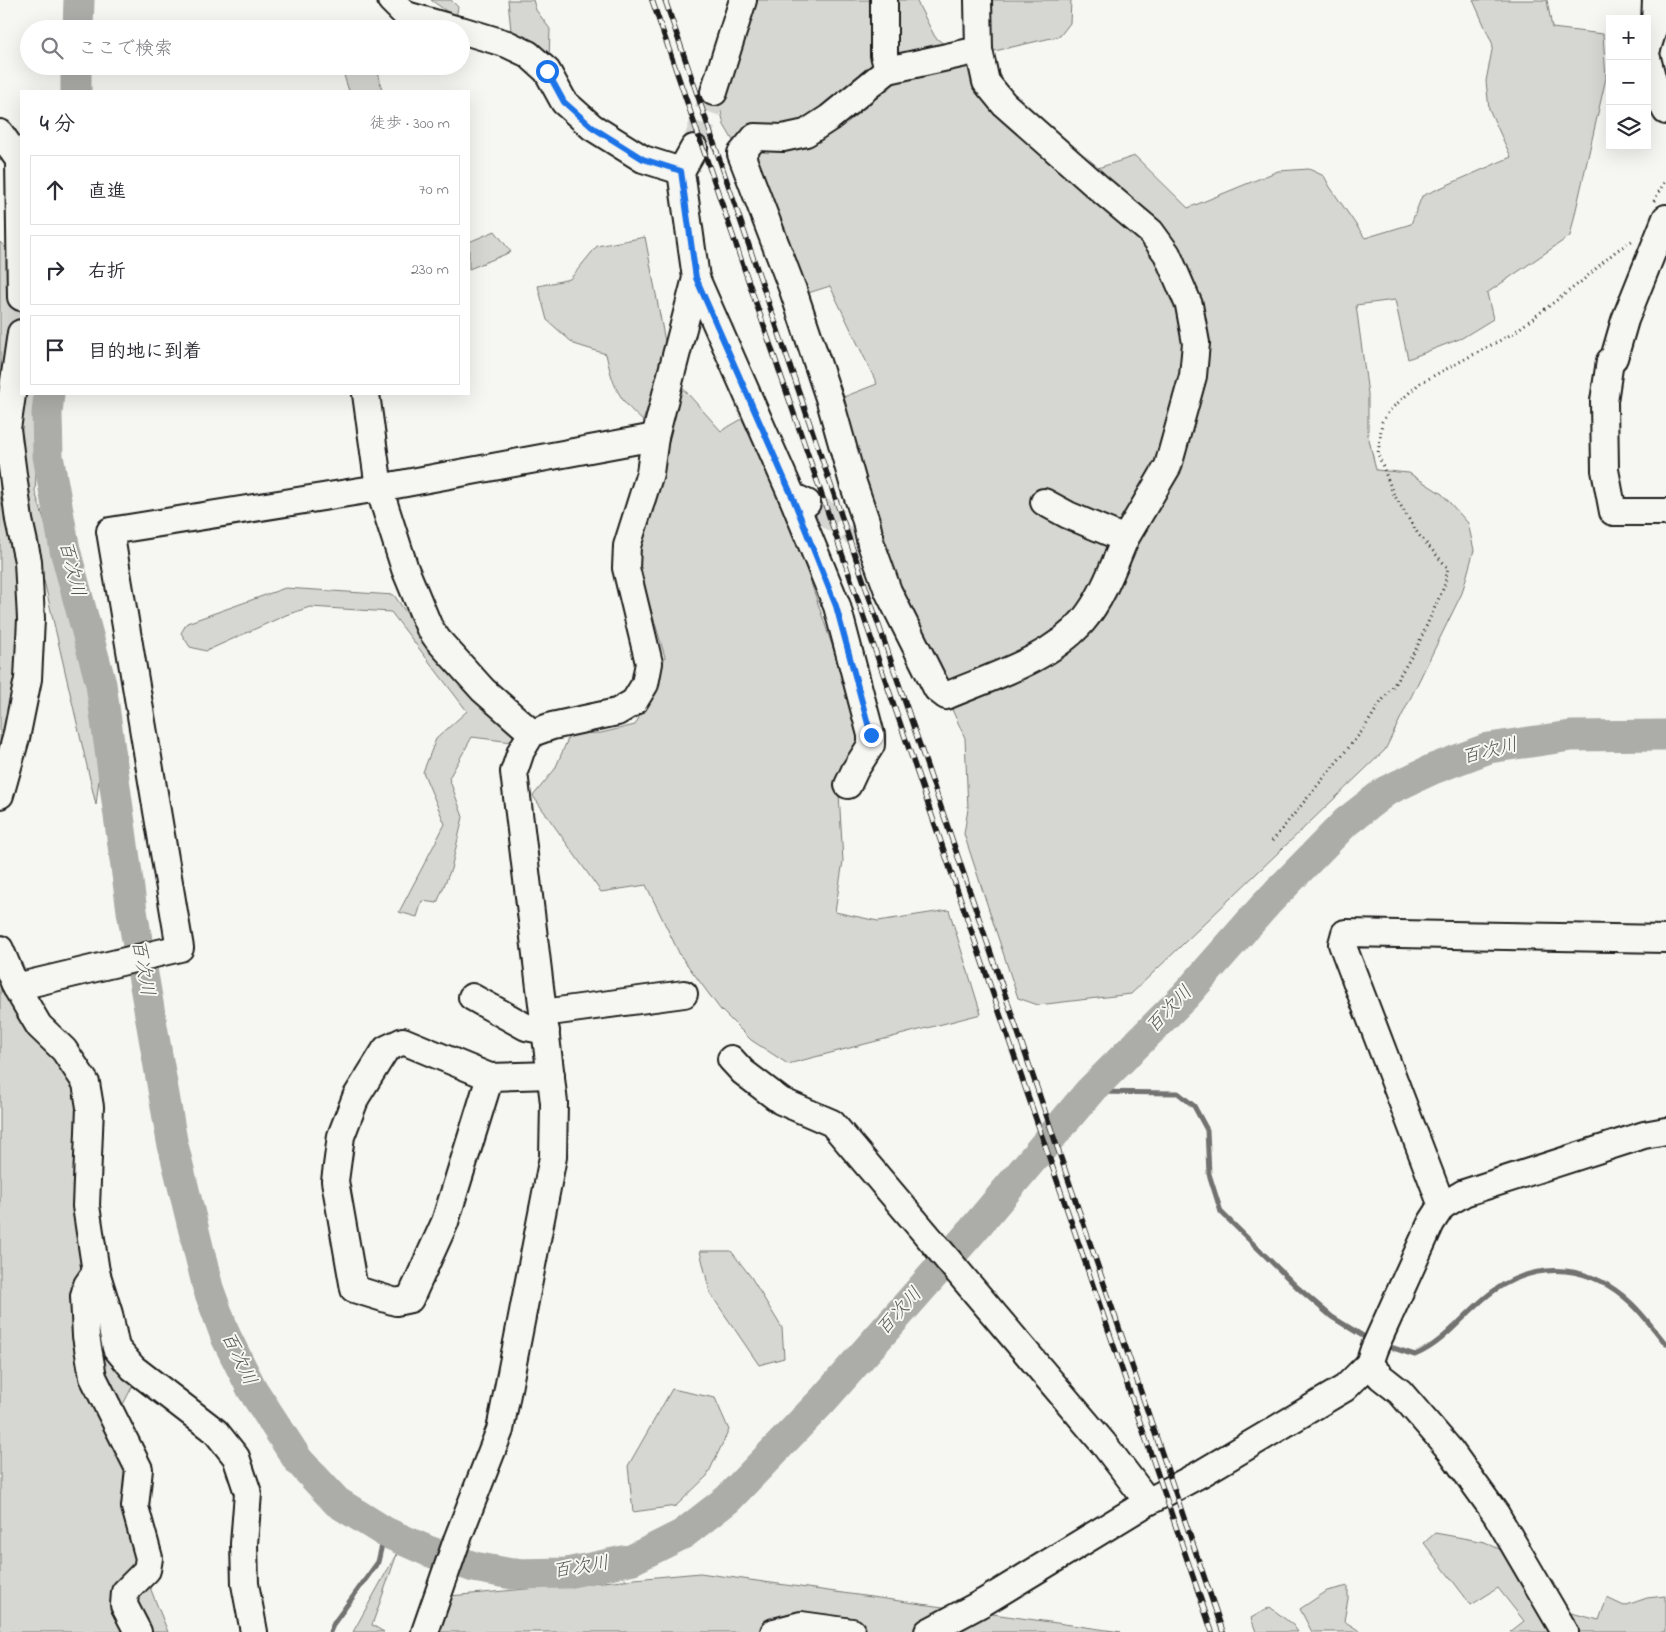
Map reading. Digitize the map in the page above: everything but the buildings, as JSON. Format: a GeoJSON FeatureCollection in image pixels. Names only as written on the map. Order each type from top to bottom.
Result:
{"type":"FeatureCollection","features":[{"type":"Feature","properties":{"kind":"street"},"geometry":{"type":"LineString","coordinates":[[391,0],[406,14],[426,20]]}},
{"type":"Feature","properties":{"kind":"street"},"geometry":{"type":"LineString","coordinates":[[714,92],[743,0]]}},
{"type":"Feature","properties":{"kind":"street"},"geometry":{"type":"LineString","coordinates":[[884,0],[884,55],[888,70]]}},
{"type":"Feature","properties":{"kind":"street"},"geometry":{"type":"LineString","coordinates":[[978,0],[979,50],[986,82],[1004,104],[1151,232],[1167,254],[1189,305],[1196,343],[1193,376],[1168,466],[1124,539],[1105,586],[1083,620],[1060,641],[1032,660],[946,696],[938,689],[863,539],[866,521],[830,402],[793,290],[741,154],[755,137],[783,138],[806,133],[829,118],[888,70],[979,50]]}},
{"type":"Feature","properties":{"kind":"street"},"geometry":{"type":"LineString","coordinates":[[1651,36],[1655,23],[1656,0]]}},
{"type":"Feature","properties":{"kind":"street"},"geometry":{"type":"LineString","coordinates":[[470,33],[507,44],[528,54],[547,71],[564,102],[592,127],[643,159],[681,171]]}},
{"type":"Feature","properties":{"kind":"street"},"geometry":{"type":"LineString","coordinates":[[1648,60],[1656,92],[1666,110]]}},
{"type":"Feature","properties":{"kind":"street"},"geometry":{"type":"LineString","coordinates":[[0,133],[19,160],[20,228]]}},
{"type":"Feature","properties":{"kind":"street"},"geometry":{"type":"LineString","coordinates":[[694,148],[681,171],[696,278],[792,496],[836,606],[871,735],[871,745],[848,785]]}},
{"type":"Feature","properties":{"kind":"street"},"geometry":{"type":"LineString","coordinates":[[1660,211],[1614,358],[1610,361],[1604,401],[1605,470],[1613,512],[1666,512]]}},
{"type":"Feature","properties":{"kind":"street"},"geometry":{"type":"LineString","coordinates":[[425,1632],[457,1540],[500,1430],[553,1157],[554,1103],[514,772],[521,751],[532,733],[552,726],[617,712],[634,702],[645,684],[649,663],[626,568],[627,546],[650,473],[655,437],[696,278]]}},
{"type":"Feature","properties":{"kind":"street"},"geometry":{"type":"LineString","coordinates":[[0,795],[16,738],[28,679],[31,619],[28,561],[19,520],[7,429],[20,340]]}},
{"type":"Feature","properties":{"kind":"street"},"geometry":{"type":"LineString","coordinates":[[366,395],[379,488],[405,569],[429,627],[438,640],[483,690],[532,733]]}},
{"type":"Feature","properties":{"kind":"street"},"geometry":{"type":"LineString","coordinates":[[16,987],[180,948],[110,531],[379,488],[655,437]]}},
{"type":"Feature","properties":{"kind":"street"},"geometry":{"type":"LineString","coordinates":[[792,496],[816,507]]}},
{"type":"Feature","properties":{"kind":"street"},"geometry":{"type":"LineString","coordinates":[[1044,502],[1068,515],[1124,539]]}},
{"type":"Feature","properties":{"kind":"street"},"geometry":{"type":"LineString","coordinates":[[1442,1206],[1342,944],[1345,933],[1666,939]]}},
{"type":"Feature","properties":{"kind":"street"},"geometry":{"type":"LineString","coordinates":[[0,949],[16,987],[39,1026],[64,1050],[86,1083],[90,1107],[86,1206],[96,1272],[109,1314],[116,1348],[133,1368],[216,1432],[236,1458],[248,1493],[244,1544],[245,1584],[254,1632]]}},
{"type":"Feature","properties":{"kind":"street"},"geometry":{"type":"LineString","coordinates":[[472,997],[526,1027],[684,994]]}},
{"type":"Feature","properties":{"kind":"street"},"geometry":{"type":"LineString","coordinates":[[490,1077],[445,1222],[410,1298],[396,1302],[354,1289],[335,1181],[341,1136],[356,1097],[386,1049],[403,1041],[490,1077],[551,1075]]}},
{"type":"Feature","properties":{"kind":"street"},"geometry":{"type":"LineString","coordinates":[[731,1059],[743,1072],[781,1101],[832,1123],[1103,1443],[1148,1502]]}},
{"type":"Feature","properties":{"kind":"street"},"geometry":{"type":"LineString","coordinates":[[928,1632],[984,1602],[1148,1502],[1202,1473],[1345,1388],[1374,1349],[1431,1223],[1442,1206],[1464,1193],[1644,1135],[1666,1131]]}},
{"type":"Feature","properties":{"kind":"street"},"geometry":{"type":"LineString","coordinates":[[96,1272],[84,1296],[86,1336],[93,1378],[139,1469],[135,1507],[149,1558],[147,1570],[125,1592],[124,1605],[138,1632]]}},
{"type":"Feature","properties":{"kind":"street"},"geometry":{"type":"LineString","coordinates":[[1374,1349],[1381,1377],[1400,1392],[1450,1450],[1496,1514],[1565,1632]]}},
{"type":"Feature","properties":{"kind":"street"},"geometry":{"type":"LineString","coordinates":[[774,1632],[801,1626],[852,1632]]}},
{"type":"Feature","properties":{"kind":"path"},"geometry":{"type":"LineString","coordinates":[[1660,211],[1666,179]]}},
{"type":"Feature","properties":{"kind":"path"},"geometry":{"type":"LineString","coordinates":[[1272,840],[1363,730],[1392,688],[1416,649],[1444,587],[1448,568],[1418,534],[1393,493],[1378,454],[1382,422],[1391,409],[1420,383],[1512,334],[1582,282],[1616,250],[1638,238]]}},
{"type":"Feature","properties":{"kind":"shaded area"},"geometry":{"type":"Polygon","coordinates":[[[431,0],[451,0],[458,7],[456,18],[431,0]]]}},
{"type":"Feature","properties":{"kind":"shaded area"},"geometry":{"type":"Polygon","coordinates":[[[508,0],[533,0],[536,10],[550,29],[549,59],[511,31],[508,0]]]}},
{"type":"Feature","properties":{"kind":"shaded area"},"geometry":{"type":"Polygon","coordinates":[[[751,0],[916,0],[935,37],[974,68],[981,99],[1070,177],[1135,156],[1188,208],[1278,171],[1309,169],[1324,176],[1365,238],[1411,224],[1422,196],[1511,157],[1489,109],[1486,81],[1493,45],[1473,0],[1547,0],[1552,28],[1603,34],[1606,78],[1570,236],[1487,293],[1493,319],[1462,338],[1408,359],[1395,300],[1356,305],[1368,394],[1368,435],[1376,470],[1409,473],[1442,494],[1468,523],[1474,550],[1462,593],[1385,750],[1131,994],[1038,1005],[1018,998],[964,834],[968,809],[965,738],[880,552],[836,400],[877,384],[830,286],[802,295],[767,199],[724,125],[719,103],[751,0]]]}},
{"type":"Feature","properties":{"kind":"shaded area"},"geometry":{"type":"Polygon","coordinates":[[[985,0],[1071,0],[1070,23],[1060,36],[986,53],[985,0]]]}},
{"type":"Feature","properties":{"kind":"shaded area"},"geometry":{"type":"Polygon","coordinates":[[[344,75],[379,75],[382,90],[349,90],[344,75]]]}},
{"type":"Feature","properties":{"kind":"shaded area"},"geometry":{"type":"Polygon","coordinates":[[[495,231],[511,252],[470,269],[470,242],[495,231]]]}},
{"type":"Feature","properties":{"kind":"shaded area"},"geometry":{"type":"Polygon","coordinates":[[[645,237],[667,352],[643,421],[622,399],[611,375],[606,354],[574,344],[547,320],[538,286],[570,279],[597,246],[645,237]]]}},
{"type":"Feature","properties":{"kind":"shaded area"},"geometry":{"type":"Polygon","coordinates":[[[0,242],[20,262],[20,395],[40,395],[35,492],[70,597],[103,745],[96,805],[39,559],[0,772],[0,242]]]}},
{"type":"Feature","properties":{"kind":"shaded area"},"geometry":{"type":"Polygon","coordinates":[[[680,385],[721,431],[742,419],[781,494],[859,725],[862,744],[838,776],[843,861],[835,912],[878,921],[949,910],[981,1014],[788,1064],[751,1040],[720,1009],[680,955],[646,885],[601,892],[533,796],[555,769],[570,734],[601,733],[635,725],[650,697],[665,657],[636,559],[680,385]]]}},
{"type":"Feature","properties":{"kind":"shaded area"},"geometry":{"type":"Polygon","coordinates":[[[285,588],[394,595],[416,627],[519,730],[512,742],[472,737],[449,778],[463,817],[451,869],[437,903],[422,901],[417,917],[399,912],[445,824],[423,772],[436,739],[467,711],[391,612],[310,607],[286,615],[206,651],[190,647],[181,633],[187,623],[285,588]]]}},
{"type":"Feature","properties":{"kind":"shaded area"},"geometry":{"type":"Polygon","coordinates":[[[0,968],[77,1083],[83,1271],[105,1351],[134,1383],[111,1428],[132,1471],[130,1538],[168,1632],[0,1632],[0,968]]]}},
{"type":"Feature","properties":{"kind":"shaded area"},"geometry":{"type":"Polygon","coordinates":[[[700,1251],[731,1251],[751,1277],[782,1328],[784,1358],[759,1365],[710,1293],[700,1251]]]}},
{"type":"Feature","properties":{"kind":"shaded area"},"geometry":{"type":"Polygon","coordinates":[[[672,1389],[715,1398],[729,1430],[707,1476],[676,1506],[633,1512],[628,1466],[672,1389]]]}},
{"type":"Feature","properties":{"kind":"shaded area"},"geometry":{"type":"Polygon","coordinates":[[[1435,1533],[1485,1542],[1507,1553],[1553,1632],[1510,1632],[1524,1621],[1498,1588],[1471,1605],[1424,1543],[1435,1533]]]}},
{"type":"Feature","properties":{"kind":"shaded area"},"geometry":{"type":"Polygon","coordinates":[[[398,1551],[372,1625],[384,1632],[353,1632],[398,1551]]]}},
{"type":"Feature","properties":{"kind":"shaded area"},"geometry":{"type":"Polygon","coordinates":[[[700,1573],[1121,1632],[415,1632],[450,1596],[700,1573]]]}},
{"type":"Feature","properties":{"kind":"shaded area"},"geometry":{"type":"Polygon","coordinates":[[[1348,1586],[1344,1621],[1361,1632],[1312,1632],[1300,1609],[1327,1591],[1348,1586]]]}},
{"type":"Feature","properties":{"kind":"shaded area"},"geometry":{"type":"Polygon","coordinates":[[[1666,1596],[1666,1632],[1576,1632],[1559,1610],[1599,1620],[1607,1598],[1624,1606],[1647,1598],[1666,1596]]]}},
{"type":"Feature","properties":{"kind":"shaded area"},"geometry":{"type":"Polygon","coordinates":[[[1270,1607],[1293,1625],[1298,1632],[1256,1632],[1251,1618],[1270,1607]]]}},
{"type":"Feature","properties":{"kind":"waterway","name":"百次川"},"geometry":{"type":"LineString","coordinates":[[78,20],[79,0]]}},
{"type":"Feature","properties":{"kind":"waterway","name":"百次川"},"geometry":{"type":"LineString","coordinates":[[76,75],[76,90]]}},
{"type":"Feature","properties":{"kind":"waterway","name":"百次川"},"geometry":{"type":"LineString","coordinates":[[49,395],[47,414],[48,456],[65,550],[101,684],[132,911],[172,1141],[208,1288],[226,1337],[252,1389],[298,1460],[337,1502],[385,1532],[428,1551],[474,1567],[512,1574],[567,1573],[633,1559],[683,1534],[728,1499],[823,1400],[973,1230],[1089,1092],[1185,996],[1267,903],[1346,822],[1386,791],[1433,769],[1489,748],[1571,736],[1666,735]]}},
{"type":"Feature","properties":{"kind":"waterway"},"geometry":{"type":"LineString","coordinates":[[1089,1092],[1178,1093],[1194,1106],[1207,1130],[1209,1174],[1221,1212],[1297,1287],[1332,1317],[1371,1341]]}},
{"type":"Feature","properties":{"kind":"waterway"},"geometry":{"type":"LineString","coordinates":[[1384,1345],[1415,1355],[1427,1349],[1447,1334],[1495,1290],[1512,1280],[1548,1271],[1566,1271],[1583,1274],[1600,1281],[1631,1303],[1666,1344]]}},
{"type":"Feature","properties":{"kind":"waterway"},"geometry":{"type":"LineString","coordinates":[[330,1632],[334,1623],[378,1562],[385,1532]]}},
{"type":"Feature","properties":{"kind":"tunnel"},"geometry":{"type":"LineString","coordinates":[[694,148],[714,92]]}},
{"type":"Feature","properties":{"kind":"tunnel"},"geometry":{"type":"LineString","coordinates":[[816,507],[856,534]]}},
{"type":"Feature","properties":{"kind":"railway"},"geometry":{"type":"LineString","coordinates":[[652,0],[1212,1632]]}},
{"type":"Feature","properties":{"kind":"railway"},"geometry":{"type":"LineString","coordinates":[[665,0],[1223,1632]]}},
{"type":"Feature","properties":{"kind":"route"},"geometry":{"type":"LineString","coordinates":[[547,71],[564,102],[592,127],[643,159],[681,171],[696,278],[792,496],[836,606],[871,735]]}}]}
